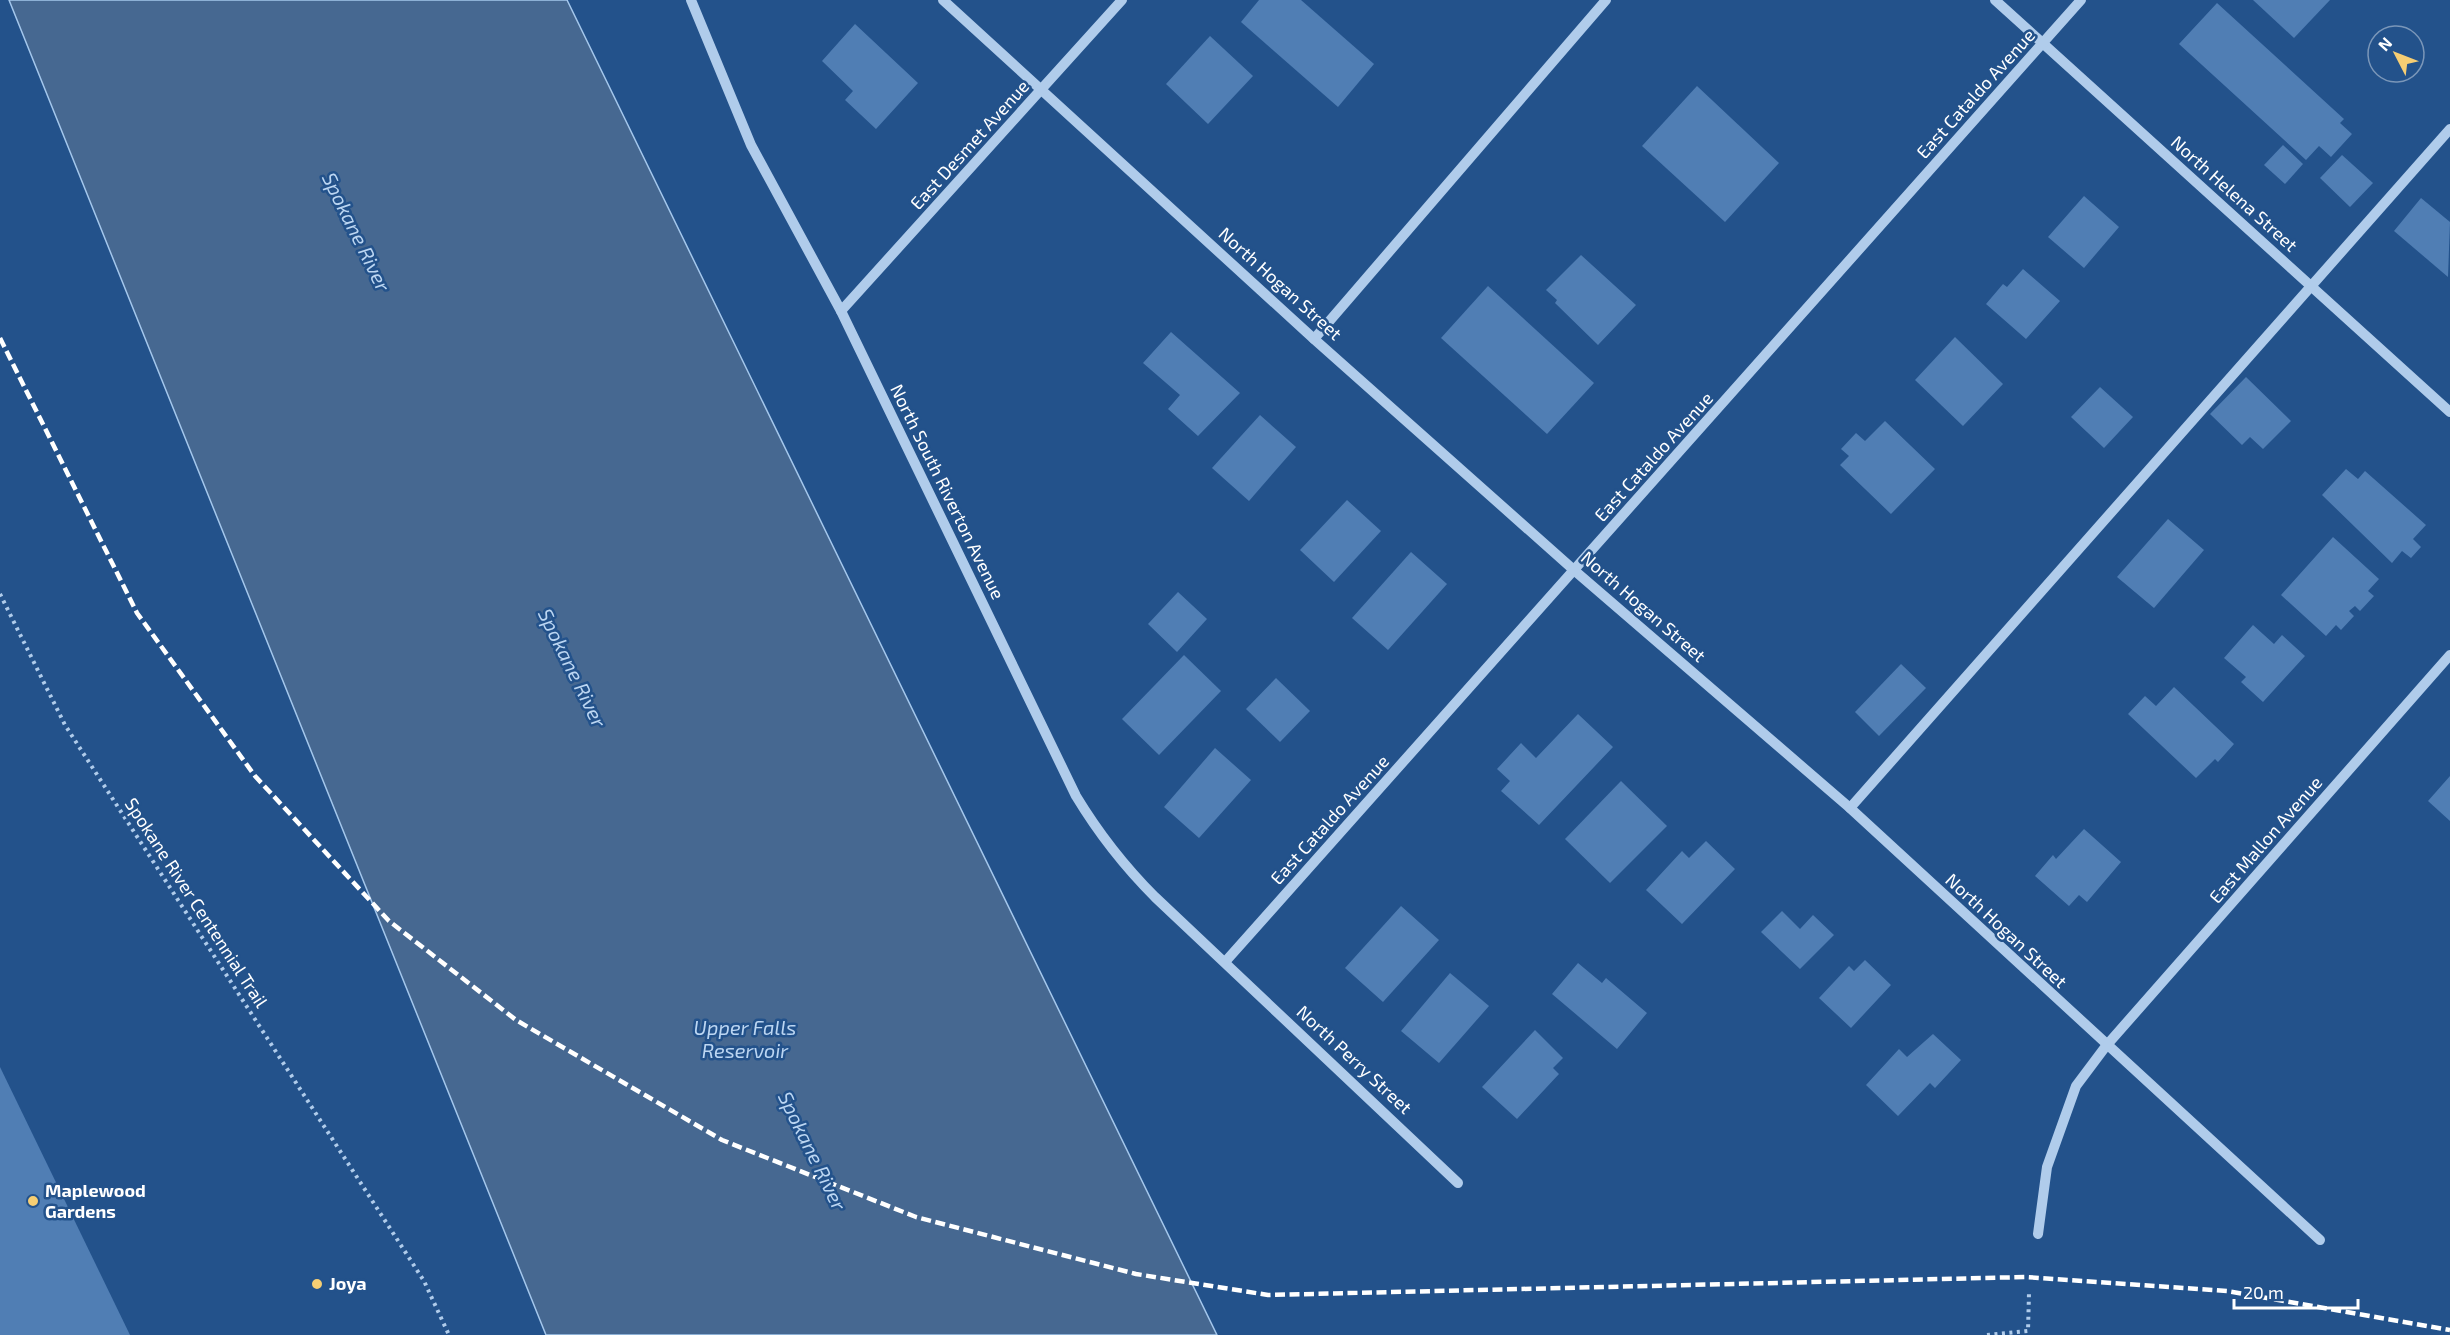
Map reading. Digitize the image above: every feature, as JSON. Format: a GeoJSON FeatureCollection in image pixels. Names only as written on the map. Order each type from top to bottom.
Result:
{"type":"FeatureCollection","features":[{"type":"Feature","properties":{"kind":"street","name":"North South Riverton Avenue"},"geometry":{"type":"LineString","coordinates":[[690,0],[751,145],[841,311],[1076,796],[1094,826],[1134,876],[1225,962]]}},
{"type":"Feature","properties":{"kind":"street","name":"North Hogan Street"},"geometry":{"type":"LineString","coordinates":[[943,0],[1314,339],[1575,571],[1850,808],[2106,1046],[2320,1240]]}},
{"type":"Feature","properties":{"kind":"street","name":"East Desmet Avenue"},"geometry":{"type":"LineString","coordinates":[[841,311],[1122,0]]}},
{"type":"Feature","properties":{"kind":"street"},"geometry":{"type":"LineString","coordinates":[[1314,339],[1606,0]]}},
{"type":"Feature","properties":{"kind":"street","name":"North Helena Street"},"geometry":{"type":"LineString","coordinates":[[1995,0],[2450,411]]}},
{"type":"Feature","properties":{"kind":"street","name":"East Cataldo Avenue"},"geometry":{"type":"LineString","coordinates":[[1225,962],[2081,0]]}},
{"type":"Feature","properties":{"kind":"street"},"geometry":{"type":"LineString","coordinates":[[1850,808],[2313,287],[2450,129]]}},
{"type":"Feature","properties":{"kind":"street","name":"East Mallon Avenue"},"geometry":{"type":"LineString","coordinates":[[2038,1234],[2047,1167],[2076,1086],[2106,1046],[2450,655]]}},
{"type":"Feature","properties":{"kind":"street","name":"North Perry Street"},"geometry":{"type":"LineString","coordinates":[[1225,962],[1458,1183]]}},
{"type":"Feature","properties":{"kind":"path","name":"Spokane River Centennial Trail"},"geometry":{"type":"LineString","coordinates":[[0,594],[65,725],[424,1281],[449,1335]]}},
{"type":"Feature","properties":{"kind":"path"},"geometry":{"type":"LineString","coordinates":[[1987,1335],[2028,1331],[2029,1293]]}},
{"type":"Feature","properties":{"kind":"water","name":"Upper Falls Reservoir"},"geometry":{"type":"Polygon","coordinates":[[[9,0],[567,0],[1217,1335],[546,1335],[9,0]]]}},
{"type":"Feature","properties":{"kind":"building"},"geometry":{"type":"Polygon","coordinates":[[[1259,0],[1301,0],[1374,64],[1338,107],[1241,22],[1259,0]]]}},
{"type":"Feature","properties":{"kind":"building"},"geometry":{"type":"Polygon","coordinates":[[[2253,0],[2330,0],[2294,38],[2253,0]]]}},
{"type":"Feature","properties":{"kind":"building"},"geometry":{"type":"Polygon","coordinates":[[[2217,3],[2344,119],[2340,123],[2352,134],[2331,157],[2319,146],[2306,160],[2179,44],[2217,3]]]}},
{"type":"Feature","properties":{"kind":"building"},"geometry":{"type":"Polygon","coordinates":[[[855,24],[918,83],[876,129],[845,100],[853,91],[822,61],[855,24]]]}},
{"type":"Feature","properties":{"kind":"building"},"geometry":{"type":"Polygon","coordinates":[[[1210,36],[1253,76],[1208,124],[1166,84],[1210,36]]]}},
{"type":"Feature","properties":{"kind":"building"},"geometry":{"type":"Polygon","coordinates":[[[1697,86],[1779,163],[1725,222],[1642,146],[1697,86]]]}},
{"type":"Feature","properties":{"kind":"building"},"geometry":{"type":"Polygon","coordinates":[[[2283,145],[2303,164],[2285,184],[2264,165],[2283,145]]]}},
{"type":"Feature","properties":{"kind":"building"},"geometry":{"type":"Polygon","coordinates":[[[2342,155],[2373,183],[2350,207],[2320,178],[2342,155]]]}},
{"type":"Feature","properties":{"kind":"building"},"geometry":{"type":"Polygon","coordinates":[[[2084,196],[2119,227],[2084,268],[2048,237],[2084,196]]]}},
{"type":"Feature","properties":{"kind":"building"},"geometry":{"type":"Polygon","coordinates":[[[2421,198],[2450,222],[2448,277],[2394,231],[2421,198]]]}},
{"type":"Feature","properties":{"kind":"building"},"geometry":{"type":"Polygon","coordinates":[[[1581,255],[1636,305],[1598,345],[1555,303],[1557,300],[1546,290],[1581,255]]]}},
{"type":"Feature","properties":{"kind":"building"},"geometry":{"type":"Polygon","coordinates":[[[2023,269],[2060,301],[2026,339],[1986,304],[2003,284],[2007,287],[2023,269]]]}},
{"type":"Feature","properties":{"kind":"building"},"geometry":{"type":"Polygon","coordinates":[[[1488,286],[1594,383],[1547,434],[1441,338],[1488,286]]]}},
{"type":"Feature","properties":{"kind":"building"},"geometry":{"type":"Polygon","coordinates":[[[1171,332],[1240,393],[1198,436],[1168,409],[1180,395],[1143,363],[1171,332]]]}},
{"type":"Feature","properties":{"kind":"building"},"geometry":{"type":"Polygon","coordinates":[[[1955,337],[2003,384],[1963,426],[1915,380],[1955,337]]]}},
{"type":"Feature","properties":{"kind":"building"},"geometry":{"type":"Polygon","coordinates":[[[2246,377],[2291,421],[2263,449],[2250,437],[2242,445],[2210,414],[2246,377]]]}},
{"type":"Feature","properties":{"kind":"building"},"geometry":{"type":"Polygon","coordinates":[[[2100,387],[2133,417],[2104,448],[2071,417],[2100,387]]]}},
{"type":"Feature","properties":{"kind":"building"},"geometry":{"type":"Polygon","coordinates":[[[1260,415],[1296,447],[1249,501],[1212,468],[1260,415]]]}},
{"type":"Feature","properties":{"kind":"building"},"geometry":{"type":"Polygon","coordinates":[[[1885,421],[1935,469],[1891,514],[1840,465],[1849,456],[1841,449],[1856,433],[1865,441],[1885,421]]]}},
{"type":"Feature","properties":{"kind":"building"},"geometry":{"type":"Polygon","coordinates":[[[2346,469],[2358,479],[2365,471],[2426,525],[2413,539],[2421,547],[2411,558],[2402,551],[2392,563],[2322,495],[2346,469]]]}},
{"type":"Feature","properties":{"kind":"building"},"geometry":{"type":"Polygon","coordinates":[[[1347,500],[1381,531],[1334,582],[1300,550],[1347,500]]]}},
{"type":"Feature","properties":{"kind":"building"},"geometry":{"type":"Polygon","coordinates":[[[2168,519],[2204,550],[2154,608],[2117,577],[2168,519]]]}},
{"type":"Feature","properties":{"kind":"building"},"geometry":{"type":"Polygon","coordinates":[[[2333,537],[2379,579],[2368,591],[2374,596],[2360,611],[2355,606],[2349,611],[2354,616],[2341,630],[2336,625],[2326,636],[2281,595],[2333,537]]]}},
{"type":"Feature","properties":{"kind":"building"},"geometry":{"type":"Polygon","coordinates":[[[1411,552],[1447,584],[1388,650],[1352,618],[1411,552]]]}},
{"type":"Feature","properties":{"kind":"building"},"geometry":{"type":"Polygon","coordinates":[[[1178,592],[1207,619],[1177,652],[1148,624],[1178,592]]]}},
{"type":"Feature","properties":{"kind":"building"},"geometry":{"type":"Polygon","coordinates":[[[2253,625],[2274,644],[2282,635],[2305,656],[2263,702],[2241,682],[2246,677],[2224,658],[2253,625]]]}},
{"type":"Feature","properties":{"kind":"building"},"geometry":{"type":"Polygon","coordinates":[[[1184,655],[1221,691],[1159,755],[1122,719],[1184,655]]]}},
{"type":"Feature","properties":{"kind":"building"},"geometry":{"type":"Polygon","coordinates":[[[1901,664],[1926,688],[1879,736],[1855,712],[1901,664]]]}},
{"type":"Feature","properties":{"kind":"building"},"geometry":{"type":"Polygon","coordinates":[[[1276,678],[1310,711],[1280,742],[1246,709],[1276,678]]]}},
{"type":"Feature","properties":{"kind":"building"},"geometry":{"type":"Polygon","coordinates":[[[2174,687],[2234,744],[2218,762],[2215,759],[2196,778],[2128,714],[2145,696],[2156,706],[2174,687]]]}},
{"type":"Feature","properties":{"kind":"building"},"geometry":{"type":"Polygon","coordinates":[[[1578,714],[1613,747],[1539,825],[1501,791],[1510,781],[1497,769],[1521,743],[1536,758],[1578,714]]]}},
{"type":"Feature","properties":{"kind":"building"},"geometry":{"type":"Polygon","coordinates":[[[1215,748],[1251,780],[1199,838],[1164,807],[1215,748]]]}},
{"type":"Feature","properties":{"kind":"building"},"geometry":{"type":"Polygon","coordinates":[[[2450,776],[2450,821],[2428,801],[2450,776]]]}},
{"type":"Feature","properties":{"kind":"building"},"geometry":{"type":"Polygon","coordinates":[[[1621,781],[1667,826],[1610,883],[1565,839],[1621,781]]]}},
{"type":"Feature","properties":{"kind":"building"},"geometry":{"type":"Polygon","coordinates":[[[2084,829],[2121,862],[2087,902],[2079,895],[2069,906],[2035,876],[2053,855],[2056,859],[2084,829]]]}},
{"type":"Feature","properties":{"kind":"building"},"geometry":{"type":"Polygon","coordinates":[[[1706,841],[1735,869],[1682,924],[1646,890],[1682,851],[1689,858],[1706,841]]]}},
{"type":"Feature","properties":{"kind":"building"},"geometry":{"type":"Polygon","coordinates":[[[1401,906],[1439,940],[1383,1002],[1345,968],[1401,906]]]}},
{"type":"Feature","properties":{"kind":"building"},"geometry":{"type":"Polygon","coordinates":[[[1782,911],[1800,929],[1813,915],[1834,935],[1800,969],[1761,932],[1782,911]]]}},
{"type":"Feature","properties":{"kind":"building"},"geometry":{"type":"Polygon","coordinates":[[[1865,960],[1891,985],[1851,1028],[1819,998],[1849,966],[1854,971],[1865,960]]]}},
{"type":"Feature","properties":{"kind":"building"},"geometry":{"type":"Polygon","coordinates":[[[1578,963],[1602,983],[1606,978],[1647,1013],[1617,1049],[1552,994],[1578,963]]]}},
{"type":"Feature","properties":{"kind":"building"},"geometry":{"type":"Polygon","coordinates":[[[1450,973],[1489,1006],[1439,1063],[1401,1031],[1450,973]]]}},
{"type":"Feature","properties":{"kind":"building"},"geometry":{"type":"Polygon","coordinates":[[[1535,1030],[1563,1058],[1553,1068],[1559,1074],[1517,1119],[1482,1087],[1535,1030]]]}},
{"type":"Feature","properties":{"kind":"building"},"geometry":{"type":"Polygon","coordinates":[[[1933,1034],[1961,1060],[1935,1088],[1930,1083],[1898,1116],[1866,1085],[1899,1049],[1907,1057],[1933,1034]]]}},
{"type":"Feature","properties":{"kind":"building","name":"Maplewood Gardens"},"geometry":{"type":"Polygon","coordinates":[[[0,1067],[130,1335],[0,1335],[0,1067]]]}},
{"type":"Feature","properties":{"kind":"railway"},"geometry":{"type":"LineString","coordinates":[[0,338],[137,613],[255,776],[389,921],[516,1020],[722,1140],[916,1217],[1136,1274],[1268,1295],[2026,1277],[2227,1291],[2450,1330]]}},
{"type":"Feature","properties":{"kind":"place","name":"Maplewood Gardens"},"geometry":{"type":"Point","coordinates":[33,1201]}},
{"type":"Feature","properties":{"kind":"place","name":"Joya"},"geometry":{"type":"Point","coordinates":[317,1284]}},
{"type":"Feature","properties":{"kind":"water label","name":"Spokane River"},"geometry":{"type":"Point","coordinates":[356,232]}},
{"type":"Feature","properties":{"kind":"water label","name":"Spokane River"},"geometry":{"type":"Point","coordinates":[572,668]}},
{"type":"Feature","properties":{"kind":"water label","name":"Spokane River"},"geometry":{"type":"Point","coordinates":[812,1151]}}]}
